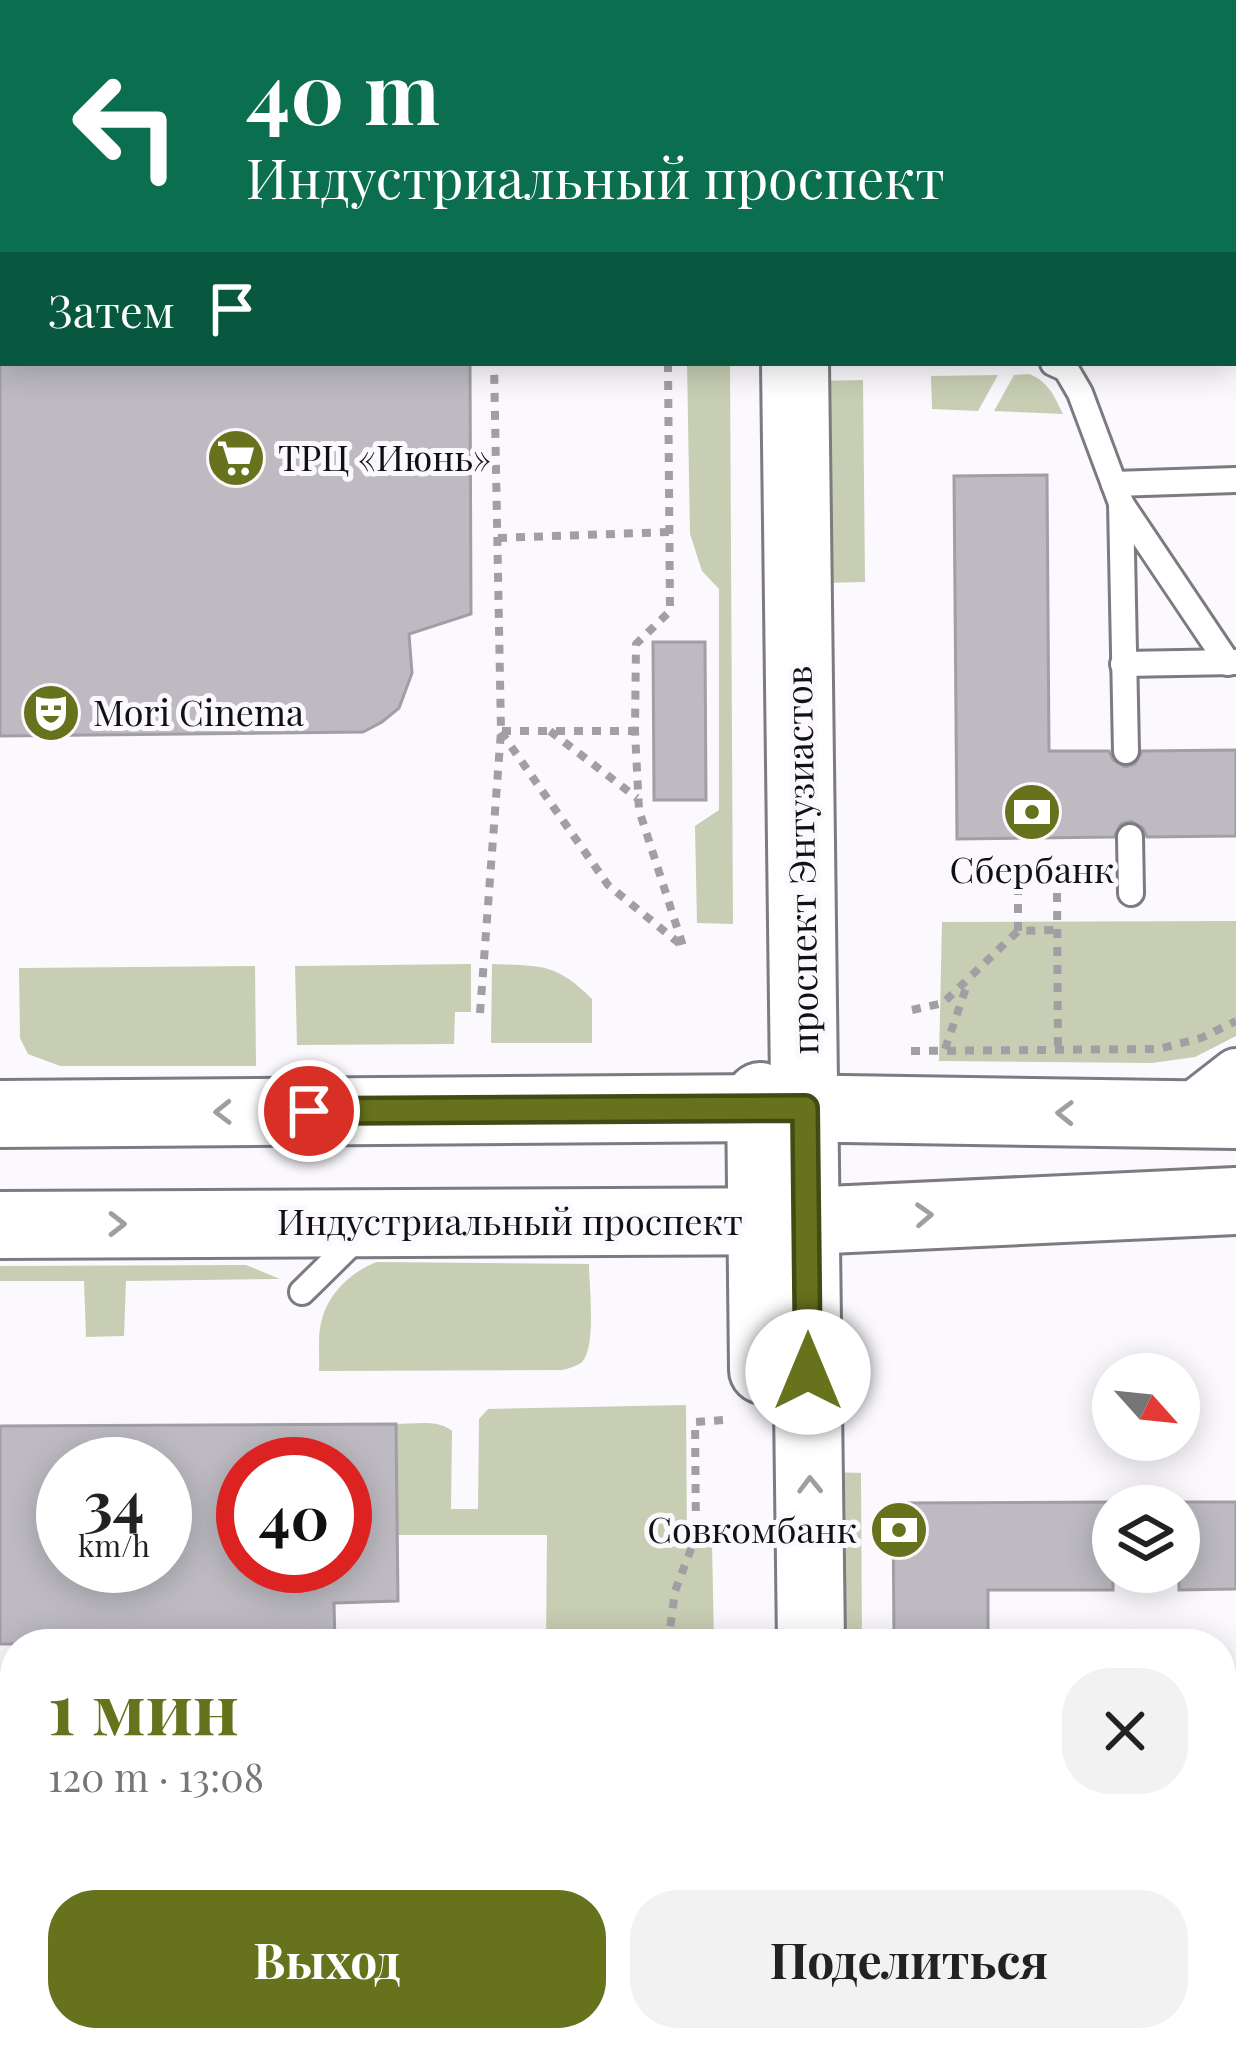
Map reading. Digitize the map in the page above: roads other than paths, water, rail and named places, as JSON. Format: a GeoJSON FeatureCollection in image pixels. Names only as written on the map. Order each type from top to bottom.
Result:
{"type":"FeatureCollection","features":[{"type":"Feature","properties":{"kind":"street","name":"проспект Энтузиастов"},"geometry":{"type":"LineString","coordinates":[[754,366],[783,1108]]}},
{"type":"Feature","properties":{"kind":"street","name":"проспект Энтузиастов"},"geometry":{"type":"LineString","coordinates":[[769,1629],[784,1221],[795,366]]}},
{"type":"Feature","properties":{"kind":"street"},"geometry":{"type":"LineString","coordinates":[[0,1114],[783,1108],[1209,1115],[1236,1072]]}},
{"type":"Feature","properties":{"kind":"street","name":"Индустриальный проспект"},"geometry":{"type":"LineString","coordinates":[[0,1225],[784,1221],[1225,1211]]}},
{"type":"Feature","properties":{"kind":"street","name":"проспект Энтузиастов"},"geometry":{"type":"LineString","coordinates":[[784,1221],[811,1629]]}},
{"type":"Feature","properties":{"kind":"lane"},"geometry":{"type":"LineString","coordinates":[[1063,366],[1080,393],[1118,493],[1232,663]]}},
{"type":"Feature","properties":{"kind":"lane"},"geometry":{"type":"LineString","coordinates":[[1118,493],[1236,480]]}},
{"type":"Feature","properties":{"kind":"lane"},"geometry":{"type":"LineString","coordinates":[[1118,493],[1126,751]]}},
{"type":"Feature","properties":{"kind":"lane"},"geometry":{"type":"LineString","coordinates":[[1123,664],[1232,663]]}},
{"type":"Feature","properties":{"kind":"lane"},"geometry":{"type":"LineString","coordinates":[[1130,837],[1132,893]]}},
{"type":"Feature","properties":{"kind":"lane"},"geometry":{"type":"LineString","coordinates":[[302,1292],[371,1223]]}},
{"type":"Feature","properties":{"kind":"place","name":"ТРЦ «Июнь»"},"geometry":{"type":"Point","coordinates":[236,458]}},
{"type":"Feature","properties":{"kind":"place","name":"Mori Cinema"},"geometry":{"type":"Point","coordinates":[51,713]}},
{"type":"Feature","properties":{"kind":"place","name":"Сбербанк"},"geometry":{"type":"Point","coordinates":[1032,812]}},
{"type":"Feature","properties":{"kind":"place","name":"Совкомбанк"},"geometry":{"type":"Point","coordinates":[899,1530]}}]}
